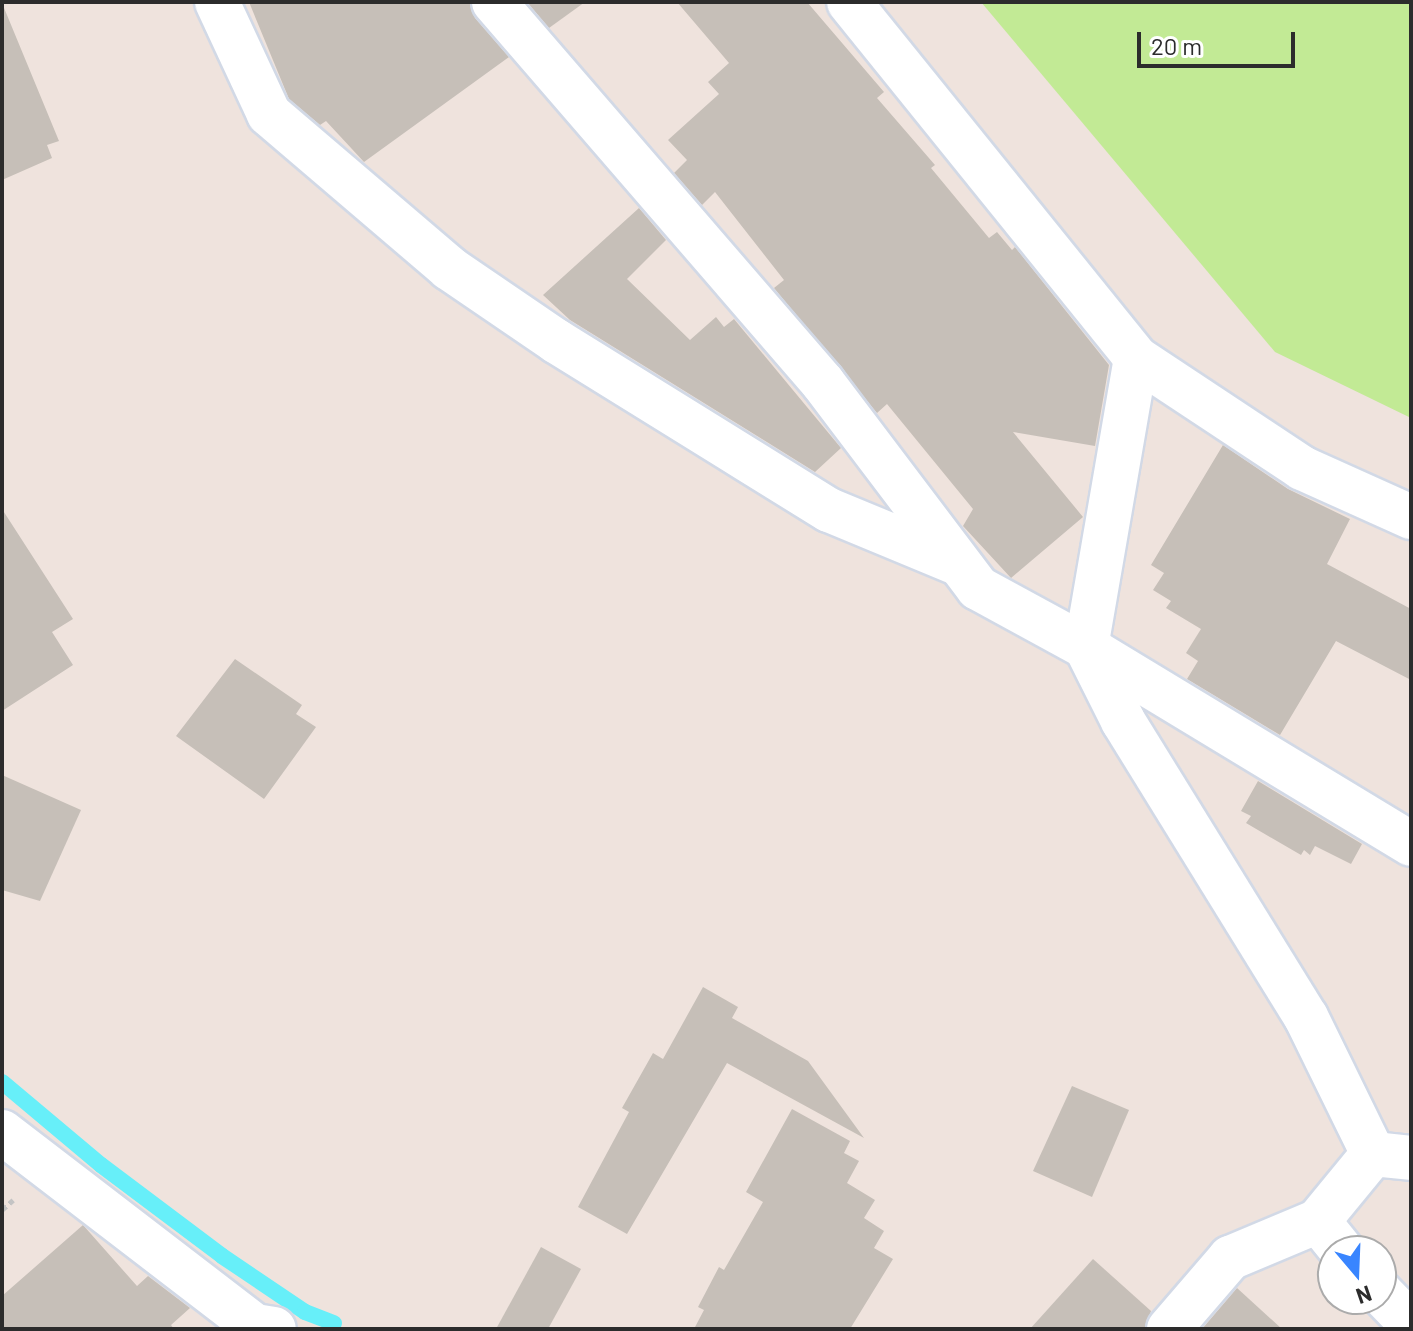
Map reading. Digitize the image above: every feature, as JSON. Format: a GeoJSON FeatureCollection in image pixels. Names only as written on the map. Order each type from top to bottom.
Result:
{"type":"FeatureCollection","features":[{"type":"Feature","properties":{"kind":"street"},"geometry":{"type":"LineString","coordinates":[[217,2],[269,114],[449,268],[556,341],[829,510],[959,564]]}},
{"type":"Feature","properties":{"kind":"street"},"geometry":{"type":"LineString","coordinates":[[494,2],[823,383],[978,588],[1086,647],[1411,844]]}},
{"type":"Feature","properties":{"kind":"street"},"geometry":{"type":"LineString","coordinates":[[849,2],[1136,358],[1302,468],[1411,517]]}},
{"type":"Feature","properties":{"kind":"street"},"geometry":{"type":"LineString","coordinates":[[1136,358],[1086,647],[1123,721],[1392,1156],[1331,1235]]}},
{"type":"Feature","properties":{"kind":"street"},"geometry":{"type":"LineString","coordinates":[[2,1132],[255,1326],[274,1329]]}},
{"type":"Feature","properties":{"kind":"street"},"geometry":{"type":"LineString","coordinates":[[1169,1329],[1230,1258],[1317,1239]]}},
{"type":"Feature","properties":{"kind":"street"},"geometry":{"type":"LineString","coordinates":[[1397,1310],[1411,1324]]}},
{"type":"Feature","properties":{"kind":"green space"},"geometry":{"type":"Polygon","coordinates":[[[981,2],[1411,2],[1411,418],[1275,352],[981,2]]]}},
{"type":"Feature","properties":{"kind":"building"},"geometry":{"type":"Polygon","coordinates":[[[249,2],[470,2],[475,18],[509,57],[364,162],[326,121],[320,125],[289,99],[249,2]]]}},
{"type":"Feature","properties":{"kind":"building"},"geometry":{"type":"Polygon","coordinates":[[[527,2],[585,2],[549,28],[527,2]]]}},
{"type":"Feature","properties":{"kind":"building"},"geometry":{"type":"Polygon","coordinates":[[[677,2],[807,2],[884,92],[877,98],[935,165],[931,168],[989,238],[997,232],[1012,250],[1015,247],[1109,365],[1095,446],[1013,432],[1083,517],[1011,578],[963,526],[973,509],[887,404],[877,413],[774,288],[784,280],[715,192],[702,205],[674,173],[687,160],[668,140],[719,94],[708,82],[729,63],[677,2]]]}},
{"type":"Feature","properties":{"kind":"building"},"geometry":{"type":"Polygon","coordinates":[[[2,3],[59,141],[47,145],[52,158],[2,180],[2,3]]]}},
{"type":"Feature","properties":{"kind":"building"},"geometry":{"type":"Polygon","coordinates":[[[639,208],[666,240],[627,279],[690,340],[716,317],[724,327],[734,319],[841,448],[815,472],[570,320],[543,295],[639,208]]]}},
{"type":"Feature","properties":{"kind":"building"},"geometry":{"type":"Polygon","coordinates":[[[1223,445],[1288,489],[1350,519],[1327,564],[1411,609],[1411,680],[1336,641],[1280,735],[1187,679],[1198,661],[1186,653],[1201,629],[1166,608],[1171,601],[1153,590],[1164,573],[1151,565],[1223,445]]]}},
{"type":"Feature","properties":{"kind":"building"},"geometry":{"type":"Polygon","coordinates":[[[2,509],[73,619],[52,632],[73,665],[2,711],[2,509]]]}},
{"type":"Feature","properties":{"kind":"building"},"geometry":{"type":"Polygon","coordinates":[[[235,659],[302,705],[296,714],[316,727],[264,799],[176,736],[235,659]]]}},
{"type":"Feature","properties":{"kind":"building"},"geometry":{"type":"Polygon","coordinates":[[[2,775],[81,810],[40,901],[2,890],[2,775]]]}},
{"type":"Feature","properties":{"kind":"building"},"geometry":{"type":"Polygon","coordinates":[[[1258,781],[1362,844],[1351,864],[1315,846],[1310,855],[1304,850],[1301,855],[1246,823],[1251,816],[1241,811],[1258,781]]]}},
{"type":"Feature","properties":{"kind":"building"},"geometry":{"type":"Polygon","coordinates":[[[703,987],[738,1007],[732,1018],[808,1061],[864,1138],[727,1063],[627,1234],[578,1207],[629,1112],[622,1108],[653,1053],[663,1059],[703,987]]]}},
{"type":"Feature","properties":{"kind":"building"},"geometry":{"type":"Polygon","coordinates":[[[1072,1086],[1129,1110],[1092,1197],[1033,1171],[1072,1086]]]}},
{"type":"Feature","properties":{"kind":"building"},"geometry":{"type":"Polygon","coordinates":[[[792,1109],[850,1141],[844,1153],[859,1161],[847,1183],[875,1200],[864,1218],[884,1231],[874,1248],[893,1259],[850,1329],[694,1329],[704,1310],[698,1307],[719,1267],[724,1270],[763,1202],[746,1192],[792,1109]]]}},
{"type":"Feature","properties":{"kind":"building"},"geometry":{"type":"Polygon","coordinates":[[[83,1225],[137,1286],[148,1276],[190,1308],[171,1325],[174,1329],[2,1329],[2,1296],[83,1225]]]}},
{"type":"Feature","properties":{"kind":"building"},"geometry":{"type":"Polygon","coordinates":[[[541,1247],[581,1269],[548,1329],[496,1329],[541,1247]]]}},
{"type":"Feature","properties":{"kind":"building"},"geometry":{"type":"Polygon","coordinates":[[[1093,1259],[1151,1311],[1145,1329],[1030,1329],[1093,1259]]]}},
{"type":"Feature","properties":{"kind":"building"},"geometry":{"type":"Polygon","coordinates":[[[1237,1288],[1282,1329],[1202,1329],[1237,1288]]]}},
{"type":"Feature","properties":{"kind":"waterway"},"geometry":{"type":"LineString","coordinates":[[2,1082],[101,1165],[222,1256],[305,1312],[334,1323]]}}]}
